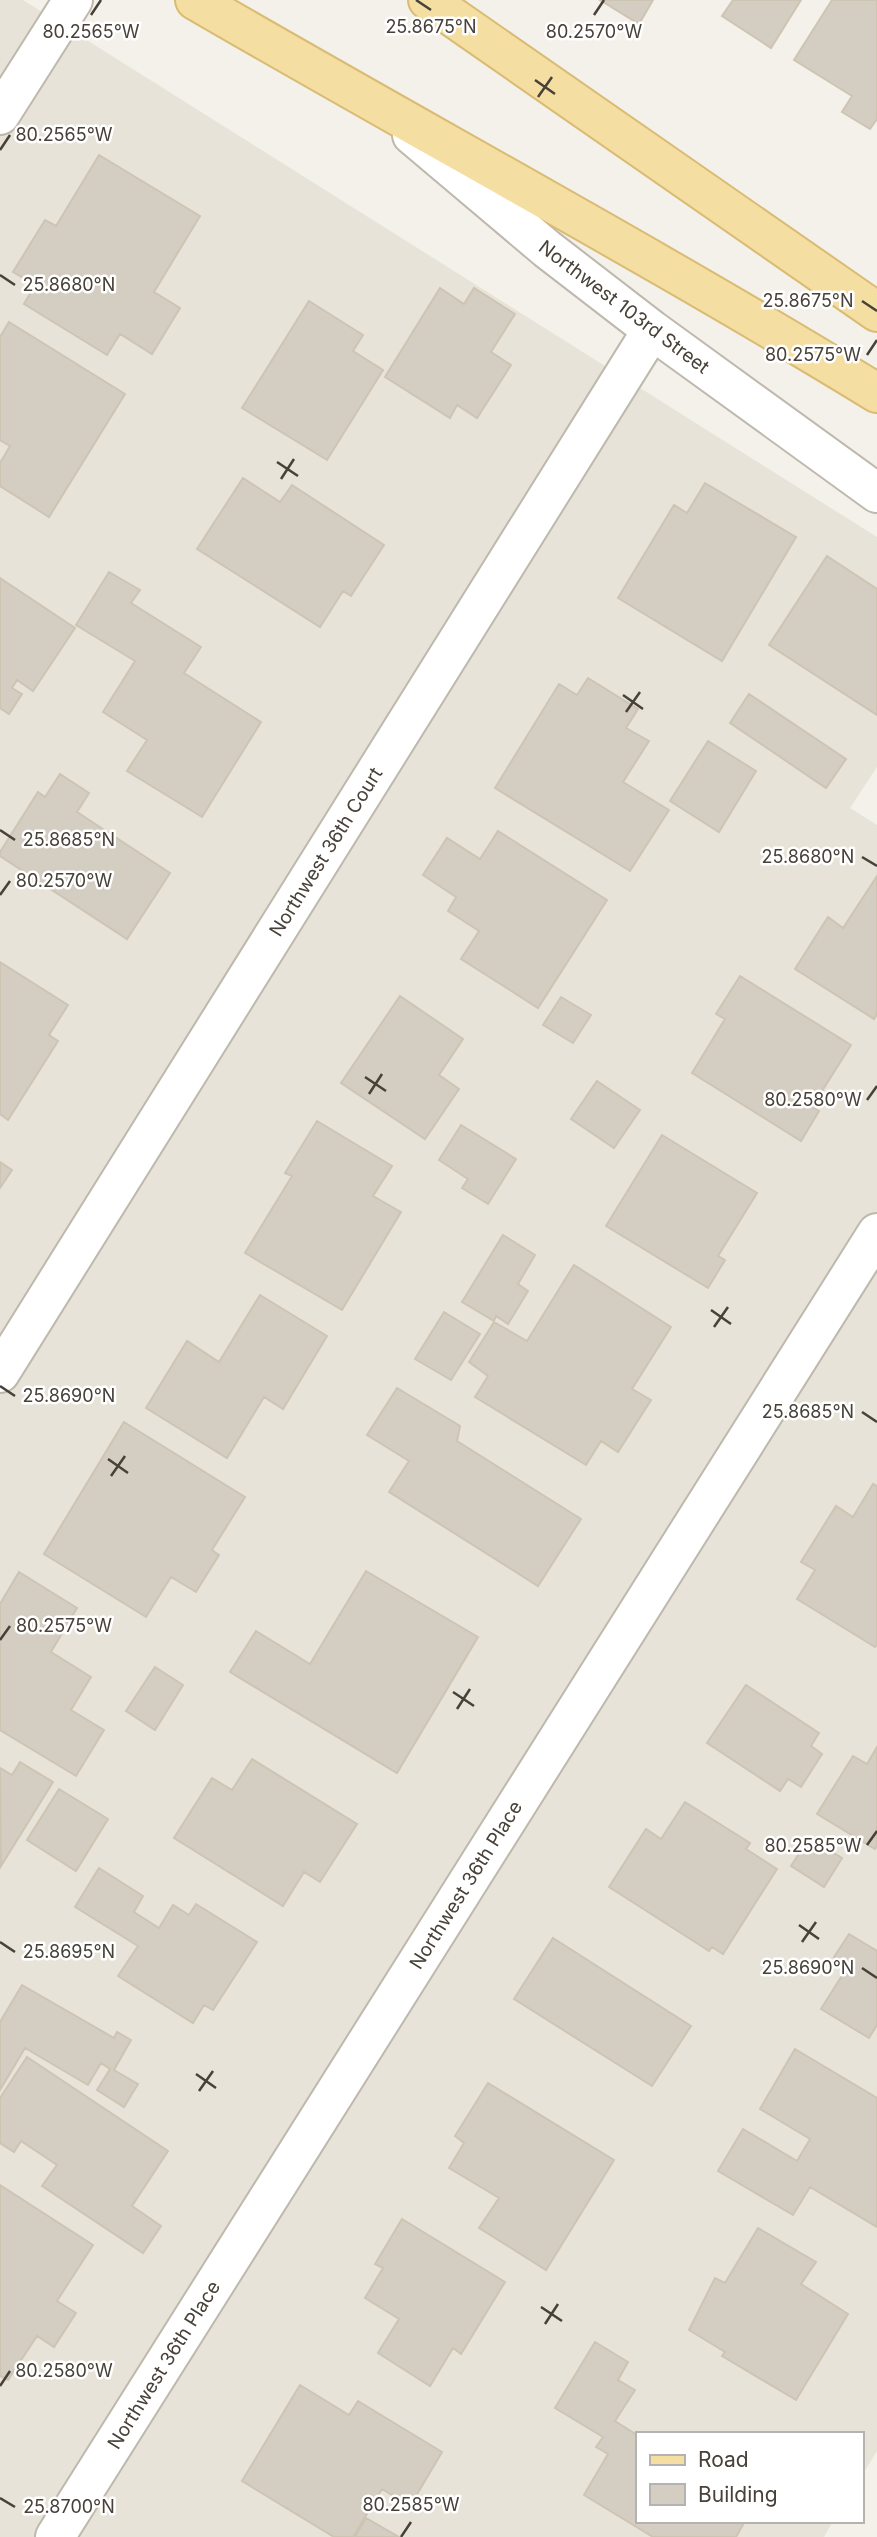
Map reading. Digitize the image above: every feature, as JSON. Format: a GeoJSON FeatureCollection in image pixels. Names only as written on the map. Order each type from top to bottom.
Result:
{"type":"FeatureCollection","features":[{"type":"Feature","properties":{"kind":"main road","name":"Northwest 103rd Street"},"geometry":{"type":"LineString","coordinates":[[195,0],[568,212],[877,393]]}},
{"type":"Feature","properties":{"kind":"main road"},"geometry":{"type":"LineString","coordinates":[[428,0],[877,312]]}},
{"type":"Feature","properties":{"kind":"street"},"geometry":{"type":"LineString","coordinates":[[0,115],[73,0]]}},
{"type":"Feature","properties":{"kind":"street","name":"Northwest 103rd Street"},"geometry":{"type":"LineString","coordinates":[[381,108],[547,249],[652,330],[877,493]]}},
{"type":"Feature","properties":{"kind":"street","name":"Northwest 36th Court"},"geometry":{"type":"LineString","coordinates":[[0,1373],[652,330]]}},
{"type":"Feature","properties":{"kind":"street","name":"Northwest 36th Place"},"geometry":{"type":"LineString","coordinates":[[55,2537],[877,1233]]}},
{"type":"Feature","properties":{"kind":"shaded area"},"geometry":{"type":"Polygon","coordinates":[[[0,0],[23,0],[877,537],[877,767],[850,808],[877,825],[877,2451],[863,2474],[863,2432],[636,2432],[636,2523],[832,2523],[824,2537],[0,2537],[0,0]]]}},
{"type":"Feature","properties":{"kind":"building"},"geometry":{"type":"Polygon","coordinates":[[[600,0],[653,0],[639,24],[600,0]]]}},
{"type":"Feature","properties":{"kind":"building"},"geometry":{"type":"Polygon","coordinates":[[[733,0],[801,0],[771,48],[722,16],[733,0]]]}},
{"type":"Feature","properties":{"kind":"building"},"geometry":{"type":"Polygon","coordinates":[[[832,0],[877,0],[877,119],[870,129],[842,112],[852,96],[794,60],[832,0]]]}},
{"type":"Feature","properties":{"kind":"building"},"geometry":{"type":"Polygon","coordinates":[[[99,155],[200,216],[154,292],[180,308],[152,354],[120,334],[107,355],[24,304],[35,285],[13,272],[45,220],[56,226],[99,155]]]}},
{"type":"Feature","properties":{"kind":"building"},"geometry":{"type":"Polygon","coordinates":[[[440,288],[464,304],[474,288],[515,314],[491,352],[511,365],[477,418],[457,405],[450,418],[385,377],[440,288]]]}},
{"type":"Feature","properties":{"kind":"building"},"geometry":{"type":"Polygon","coordinates":[[[309,301],[363,335],[353,351],[383,370],[327,460],[242,408],[309,301]]]}},
{"type":"Feature","properties":{"kind":"building"},"geometry":{"type":"Polygon","coordinates":[[[9,322],[125,394],[49,517],[0,486],[0,463],[10,446],[0,440],[0,337],[9,322]]]}},
{"type":"Feature","properties":{"kind":"building"},"geometry":{"type":"Polygon","coordinates":[[[243,478],[280,502],[292,485],[384,545],[351,596],[343,591],[320,627],[197,549],[243,478]]]}},
{"type":"Feature","properties":{"kind":"building"},"geometry":{"type":"Polygon","coordinates":[[[705,483],[796,537],[722,661],[618,598],[674,505],[687,513],[705,483]]]}},
{"type":"Feature","properties":{"kind":"building"},"geometry":{"type":"Polygon","coordinates":[[[827,556],[877,589],[877,715],[769,645],[827,556]]]}},
{"type":"Feature","properties":{"kind":"building"},"geometry":{"type":"Polygon","coordinates":[[[109,572],[140,590],[131,603],[201,647],[184,673],[261,722],[202,817],[127,771],[147,740],[103,712],[135,661],[76,625],[109,572]]]}},
{"type":"Feature","properties":{"kind":"building"},"geometry":{"type":"Polygon","coordinates":[[[0,578],[75,628],[33,691],[17,680],[12,688],[22,694],[9,714],[0,708],[0,578]]]}},
{"type":"Feature","properties":{"kind":"building"},"geometry":{"type":"Polygon","coordinates":[[[588,678],[638,709],[626,728],[649,741],[623,782],[669,810],[630,871],[495,788],[559,684],[577,695],[588,678]]]}},
{"type":"Feature","properties":{"kind":"building"},"geometry":{"type":"Polygon","coordinates":[[[749,694],[846,759],[826,788],[730,723],[749,694]]]}},
{"type":"Feature","properties":{"kind":"building"},"geometry":{"type":"Polygon","coordinates":[[[708,741],[756,771],[719,832],[670,801],[708,741]]]}},
{"type":"Feature","properties":{"kind":"building"},"geometry":{"type":"Polygon","coordinates":[[[60,774],[89,793],[77,812],[170,873],[127,939],[0,856],[38,792],[45,797],[60,774]]]}},
{"type":"Feature","properties":{"kind":"building"},"geometry":{"type":"Polygon","coordinates":[[[498,831],[607,900],[538,1008],[461,959],[479,931],[448,911],[456,897],[423,875],[447,838],[480,859],[498,831]]]}},
{"type":"Feature","properties":{"kind":"building"},"geometry":{"type":"Polygon","coordinates":[[[877,876],[877,1014],[874,1019],[795,969],[828,917],[843,928],[877,876]]]}},
{"type":"Feature","properties":{"kind":"building"},"geometry":{"type":"Polygon","coordinates":[[[0,962],[68,1005],[49,1035],[58,1041],[8,1120],[0,1114],[0,962]]]}},
{"type":"Feature","properties":{"kind":"building"},"geometry":{"type":"Polygon","coordinates":[[[740,976],[851,1045],[812,1107],[819,1111],[801,1141],[692,1073],[725,1019],[716,1014],[740,976]]]}},
{"type":"Feature","properties":{"kind":"building"},"geometry":{"type":"Polygon","coordinates":[[[400,996],[463,1039],[439,1075],[459,1089],[425,1139],[341,1083],[400,996]]]}},
{"type":"Feature","properties":{"kind":"building"},"geometry":{"type":"Polygon","coordinates":[[[561,997],[591,1015],[573,1043],[543,1025],[561,997]]]}},
{"type":"Feature","properties":{"kind":"building"},"geometry":{"type":"Polygon","coordinates":[[[597,1081],[640,1110],[614,1148],[571,1119],[597,1081]]]}},
{"type":"Feature","properties":{"kind":"building"},"geometry":{"type":"Polygon","coordinates":[[[317,1121],[392,1166],[373,1196],[401,1212],[342,1310],[245,1253],[292,1176],[285,1173],[317,1121]]]}},
{"type":"Feature","properties":{"kind":"building"},"geometry":{"type":"Polygon","coordinates":[[[461,1125],[516,1159],[488,1204],[462,1188],[468,1179],[439,1160],[461,1125]]]}},
{"type":"Feature","properties":{"kind":"building"},"geometry":{"type":"Polygon","coordinates":[[[662,1135],[757,1193],[718,1256],[725,1260],[708,1288],[606,1226],[662,1135]]]}},
{"type":"Feature","properties":{"kind":"building"},"geometry":{"type":"Polygon","coordinates":[[[0,1162],[12,1170],[0,1188],[0,1162]]]}},
{"type":"Feature","properties":{"kind":"building"},"geometry":{"type":"Polygon","coordinates":[[[503,1235],[535,1255],[518,1284],[528,1291],[508,1324],[496,1316],[494,1321],[462,1302],[503,1235]]]}},
{"type":"Feature","properties":{"kind":"building"},"geometry":{"type":"Polygon","coordinates":[[[574,1265],[671,1327],[632,1389],[651,1400],[618,1452],[601,1441],[586,1465],[475,1397],[488,1376],[469,1362],[494,1322],[527,1341],[574,1265]]]}},
{"type":"Feature","properties":{"kind":"building"},"geometry":{"type":"Polygon","coordinates":[[[260,1295],[327,1336],[283,1409],[264,1397],[227,1458],[146,1408],[187,1341],[219,1362],[260,1295]]]}},
{"type":"Feature","properties":{"kind":"building"},"geometry":{"type":"Polygon","coordinates":[[[444,1312],[480,1334],[451,1380],[415,1359],[444,1312]]]}},
{"type":"Feature","properties":{"kind":"building"},"geometry":{"type":"Polygon","coordinates":[[[397,1388],[460,1426],[457,1441],[581,1519],[538,1586],[389,1492],[409,1461],[367,1435],[397,1388]]]}},
{"type":"Feature","properties":{"kind":"building"},"geometry":{"type":"Polygon","coordinates":[[[124,1422],[245,1497],[212,1550],[219,1555],[196,1592],[171,1577],[146,1617],[44,1554],[124,1422]]]}},
{"type":"Feature","properties":{"kind":"building"},"geometry":{"type":"Polygon","coordinates":[[[873,1484],[877,1486],[875,1647],[797,1599],[815,1570],[801,1562],[836,1506],[853,1517],[873,1484]]]}},
{"type":"Feature","properties":{"kind":"building"},"geometry":{"type":"Polygon","coordinates":[[[366,1571],[478,1637],[397,1773],[230,1672],[256,1631],[310,1664],[366,1571]]]}},
{"type":"Feature","properties":{"kind":"building"},"geometry":{"type":"Polygon","coordinates":[[[19,1572],[77,1608],[51,1652],[91,1677],[71,1710],[104,1730],[76,1776],[0,1730],[0,1604],[19,1572]]]}},
{"type":"Feature","properties":{"kind":"building"},"geometry":{"type":"Polygon","coordinates":[[[155,1667],[183,1685],[155,1730],[126,1711],[155,1667]]]}},
{"type":"Feature","properties":{"kind":"building"},"geometry":{"type":"Polygon","coordinates":[[[746,1685],[819,1733],[811,1746],[822,1754],[801,1787],[788,1779],[780,1791],[707,1743],[746,1685]]]}},
{"type":"Feature","properties":{"kind":"building"},"geometry":{"type":"Polygon","coordinates":[[[877,1747],[875,1849],[817,1814],[853,1756],[867,1764],[877,1747]]]}},
{"type":"Feature","properties":{"kind":"building"},"geometry":{"type":"Polygon","coordinates":[[[252,1759],[357,1824],[320,1882],[304,1872],[283,1906],[174,1838],[212,1778],[232,1790],[252,1759]]]}},
{"type":"Feature","properties":{"kind":"building"},"geometry":{"type":"Polygon","coordinates":[[[20,1762],[53,1782],[1,1866],[0,1768],[12,1775],[20,1762]]]}},
{"type":"Feature","properties":{"kind":"building"},"geometry":{"type":"Polygon","coordinates":[[[59,1789],[108,1819],[76,1871],[27,1840],[59,1789]]]}},
{"type":"Feature","properties":{"kind":"building"},"geometry":{"type":"Polygon","coordinates":[[[685,1802],[750,1843],[746,1849],[777,1869],[723,1954],[712,1947],[709,1951],[609,1887],[646,1829],[661,1839],[685,1802]]]}},
{"type":"Feature","properties":{"kind":"building"},"geometry":{"type":"Polygon","coordinates":[[[809,1838],[842,1858],[824,1887],[791,1866],[809,1838]]]}},
{"type":"Feature","properties":{"kind":"building"},"geometry":{"type":"Polygon","coordinates":[[[99,1868],[143,1896],[134,1912],[159,1928],[173,1905],[189,1915],[196,1904],[257,1942],[213,2010],[204,2005],[193,2023],[118,1976],[138,1946],[75,1907],[99,1868]]]}},
{"type":"Feature","properties":{"kind":"building"},"geometry":{"type":"Polygon","coordinates":[[[849,1934],[877,1951],[877,2025],[869,2038],[821,2009],[848,1966],[834,1957],[849,1934]]]}},
{"type":"Feature","properties":{"kind":"building"},"geometry":{"type":"Polygon","coordinates":[[[553,1938],[691,2026],[652,2086],[514,1999],[553,1938]]]}},
{"type":"Feature","properties":{"kind":"building"},"geometry":{"type":"Polygon","coordinates":[[[22,1985],[114,2038],[117,2032],[131,2040],[114,2070],[138,2084],[124,2107],[97,2090],[110,2069],[101,2063],[88,2085],[25,2048],[0,2090],[0,2022],[22,1985]]]}},
{"type":"Feature","properties":{"kind":"building"},"geometry":{"type":"Polygon","coordinates":[[[795,2049],[877,2098],[877,2227],[810,2187],[793,2215],[718,2171],[743,2129],[797,2161],[810,2139],[760,2109],[795,2049]]]}},
{"type":"Feature","properties":{"kind":"building"},"geometry":{"type":"Polygon","coordinates":[[[27,2057],[168,2151],[132,2206],[161,2226],[143,2253],[42,2186],[57,2165],[21,2141],[14,2152],[0,2143],[0,2098],[27,2057]]]}},
{"type":"Feature","properties":{"kind":"building"},"geometry":{"type":"Polygon","coordinates":[[[488,2083],[614,2160],[546,2270],[479,2228],[499,2198],[449,2168],[464,2143],[455,2136],[488,2083]]]}},
{"type":"Feature","properties":{"kind":"building"},"geometry":{"type":"Polygon","coordinates":[[[0,2185],[93,2245],[57,2301],[76,2313],[54,2347],[37,2336],[8,2380],[0,2376],[0,2185]]]}},
{"type":"Feature","properties":{"kind":"building"},"geometry":{"type":"Polygon","coordinates":[[[402,2219],[505,2282],[461,2354],[453,2348],[430,2386],[378,2353],[399,2319],[365,2298],[383,2268],[375,2264],[402,2219]]]}},
{"type":"Feature","properties":{"kind":"building"},"geometry":{"type":"Polygon","coordinates":[[[758,2228],[816,2262],[801,2284],[848,2314],[796,2400],[722,2356],[725,2352],[689,2330],[715,2278],[725,2283],[758,2228]]]}},
{"type":"Feature","properties":{"kind":"building"},"geometry":{"type":"Polygon","coordinates":[[[595,2342],[628,2362],[618,2380],[635,2390],[615,2421],[636,2434],[636,2523],[744,2523],[736,2537],[653,2537],[584,2495],[608,2454],[596,2447],[603,2437],[555,2408],[595,2342]]]}},
{"type":"Feature","properties":{"kind":"building"},"geometry":{"type":"Polygon","coordinates":[[[300,2385],[349,2415],[358,2401],[442,2452],[410,2506],[382,2489],[353,2537],[334,2537],[242,2481],[300,2385]]]}},
{"type":"Feature","properties":{"kind":"building"},"geometry":{"type":"Polygon","coordinates":[[[366,2518],[399,2537],[355,2537],[366,2518]]]}}]}
